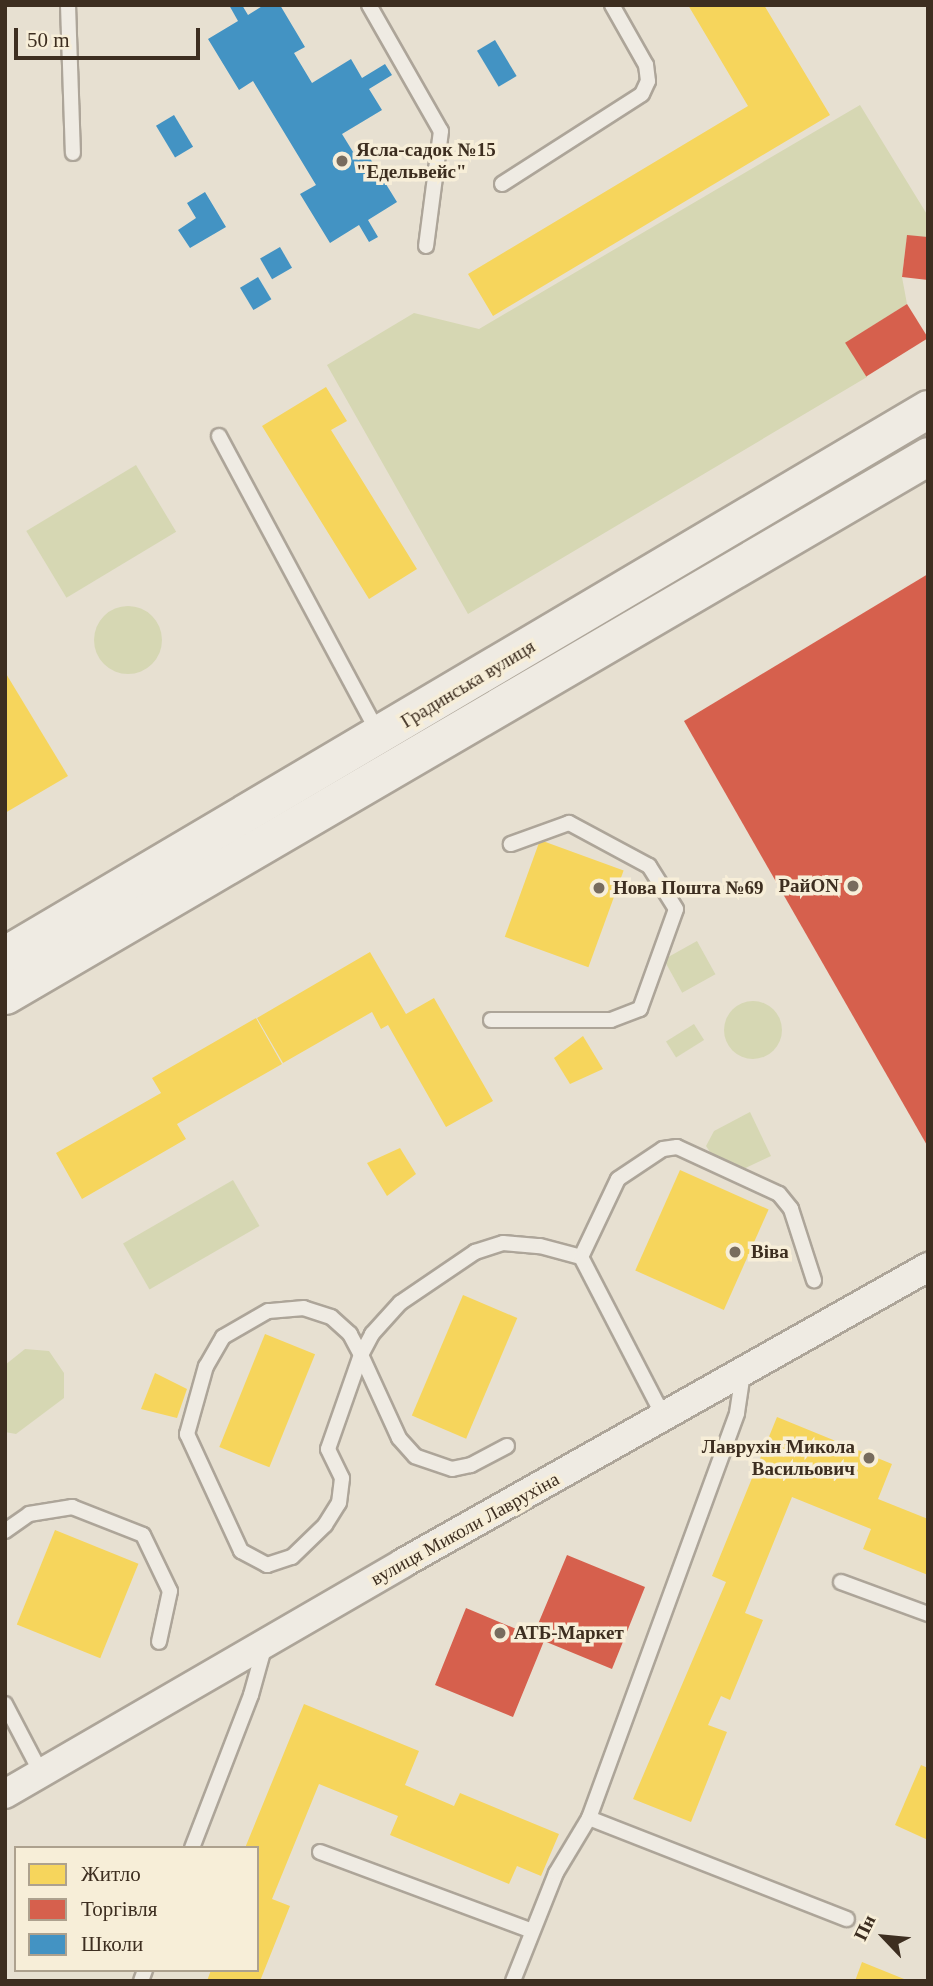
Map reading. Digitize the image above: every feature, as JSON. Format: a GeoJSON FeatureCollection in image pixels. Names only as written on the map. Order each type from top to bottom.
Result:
{"type":"FeatureCollection","features":[{"type":"Feature","properties":{"kind":"street","name":"Градинська вулиця"},"geometry":{"type":"LineString","coordinates":[[5,955],[380,737],[928,409]]}},
{"type":"Feature","properties":{"kind":"street","name":"Градинська вулиця"},"geometry":{"type":"LineString","coordinates":[[5,995],[928,456]]}},
{"type":"Feature","properties":{"kind":"street","name":"вулиця Миколи Лаврухіна"},"geometry":{"type":"LineString","coordinates":[[5,1794],[265,1643],[928,1267]]}},
{"type":"Feature","properties":{"kind":"lane"},"geometry":{"type":"LineString","coordinates":[[68,5],[73,153]]}},
{"type":"Feature","properties":{"kind":"lane"},"geometry":{"type":"LineString","coordinates":[[369,5],[441,131],[426,246]]}},
{"type":"Feature","properties":{"kind":"lane"},"geometry":{"type":"LineString","coordinates":[[502,184],[642,94],[648,81],[646,65],[612,5]]}},
{"type":"Feature","properties":{"kind":"lane"},"geometry":{"type":"LineString","coordinates":[[219,436],[380,737]]}},
{"type":"Feature","properties":{"kind":"lane"},"geometry":{"type":"LineString","coordinates":[[491,1020],[611,1020],[640,1009],[676,909],[649,866],[569,823],[511,844]]}},
{"type":"Feature","properties":{"kind":"lane"},"geometry":{"type":"LineString","coordinates":[[581,1257],[618,1179],[663,1149],[677,1147],[779,1194],[791,1209],[814,1280]]}},
{"type":"Feature","properties":{"kind":"lane"},"geometry":{"type":"LineString","coordinates":[[507,1446],[471,1465],[452,1469],[415,1457],[399,1437],[361,1355],[350,1334],[331,1317],[294,1309],[268,1311],[239,1325],[223,1337],[206,1366],[187,1434],[237,1545],[252,1561],[275,1565],[292,1557],[325,1525],[339,1503],[342,1478],[328,1450],[361,1355],[386,1314],[475,1252],[503,1243],[540,1246],[581,1257],[664,1417]]}},
{"type":"Feature","properties":{"kind":"lane"},"geometry":{"type":"LineString","coordinates":[[513,1981],[530,1930],[556,1873],[589,1818],[737,1413],[743,1373]]}},
{"type":"Feature","properties":{"kind":"lane"},"geometry":{"type":"LineString","coordinates":[[5,1531],[29,1514],[72,1507],[143,1535],[170,1591],[159,1642]]}},
{"type":"Feature","properties":{"kind":"lane"},"geometry":{"type":"LineString","coordinates":[[841,1582],[928,1614]]}},
{"type":"Feature","properties":{"kind":"lane"},"geometry":{"type":"LineString","coordinates":[[193,1846],[251,1695],[265,1643]]}},
{"type":"Feature","properties":{"kind":"lane"},"geometry":{"type":"LineString","coordinates":[[5,1704],[41,1773]]}},
{"type":"Feature","properties":{"kind":"lane"},"geometry":{"type":"LineString","coordinates":[[589,1818],[847,1919]]}},
{"type":"Feature","properties":{"kind":"lane"},"geometry":{"type":"LineString","coordinates":[[320,1852],[530,1930]]}},
{"type":"Feature","properties":{"kind":"green space"},"geometry":{"type":"Polygon","coordinates":[[[860,105],[928,216],[928,237],[907,236],[902,277],[907,304],[846,343],[867,377],[468,614],[327,365],[414,313],[479,329],[860,105]]]}},
{"type":"Feature","properties":{"kind":"green space"},"geometry":{"type":"Polygon","coordinates":[[[136,465],[176,532],[66,598],[26,531],[136,465]]]}},
{"type":"Feature","properties":{"kind":"green space"},"geometry":{"type":"Polygon","coordinates":[[[121,606],[135,606],[147,611],[157,621],[162,640],[157,659],[147,669],[135,674],[121,674],[109,669],[99,659],[94,647],[94,633],[99,621],[109,611],[121,606]]]}},
{"type":"Feature","properties":{"kind":"green space"},"geometry":{"type":"Polygon","coordinates":[[[697,941],[715,974],[682,993],[664,959],[697,941]]]}},
{"type":"Feature","properties":{"kind":"green space"},"geometry":{"type":"Polygon","coordinates":[[[753,1001],[769,1006],[777,1014],[782,1030],[777,1046],[769,1054],[753,1059],[737,1054],[729,1046],[724,1030],[729,1014],[737,1006],[753,1001]]]}},
{"type":"Feature","properties":{"kind":"green space"},"geometry":{"type":"Polygon","coordinates":[[[694,1024],[704,1040],[676,1058],[666,1041],[694,1024]]]}},
{"type":"Feature","properties":{"kind":"green space"},"geometry":{"type":"Polygon","coordinates":[[[750,1112],[771,1156],[737,1172],[716,1161],[706,1146],[714,1131],[750,1112]]]}},
{"type":"Feature","properties":{"kind":"green space"},"geometry":{"type":"Polygon","coordinates":[[[233,1180],[260,1226],[150,1289],[123,1244],[233,1180]]]}},
{"type":"Feature","properties":{"kind":"green space"},"geometry":{"type":"Polygon","coordinates":[[[25,1349],[49,1351],[64,1373],[64,1398],[16,1434],[5,1432],[5,1365],[25,1349]]]}},
{"type":"Feature","properties":{"kind":"building: Житло"},"geometry":{"type":"Polygon","coordinates":[[[688,5],[764,5],[830,115],[493,316],[468,274],[748,106],[688,5]]]}},
{"type":"Feature","properties":{"kind":"building: Житло"},"geometry":{"type":"Polygon","coordinates":[[[326,387],[347,421],[331,430],[417,569],[369,599],[262,426],[326,387]]]}},
{"type":"Feature","properties":{"kind":"building: Житло"},"geometry":{"type":"Polygon","coordinates":[[[5,672],[68,776],[5,813],[5,672]]]}},
{"type":"Feature","properties":{"kind":"building: Житло"},"geometry":{"type":"Polygon","coordinates":[[[540,840],[624,870],[588,967],[505,937],[540,840]]]}},
{"type":"Feature","properties":{"kind":"building: Житло"},"geometry":{"type":"Polygon","coordinates":[[[370,952],[406,1014],[434,998],[493,1101],[446,1127],[388,1025],[381,1029],[372,1012],[283,1063],[257,1018],[370,952]]]}},
{"type":"Feature","properties":{"kind":"building: Житло"},"geometry":{"type":"Polygon","coordinates":[[[256,1018],[282,1064],[177,1124],[186,1139],[82,1199],[56,1153],[161,1093],[152,1078],[256,1018]]]}},
{"type":"Feature","properties":{"kind":"building: Житло"},"geometry":{"type":"Polygon","coordinates":[[[583,1036],[603,1069],[570,1084],[554,1058],[583,1036]]]}},
{"type":"Feature","properties":{"kind":"building: Житло"},"geometry":{"type":"Polygon","coordinates":[[[400,1148],[416,1174],[387,1196],[367,1163],[400,1148]]]}},
{"type":"Feature","properties":{"kind":"building: Житло"},"geometry":{"type":"Polygon","coordinates":[[[680,1170],[769,1209],[724,1310],[635,1270],[680,1170]]]}},
{"type":"Feature","properties":{"kind":"building: Житло"},"geometry":{"type":"Polygon","coordinates":[[[463,1295],[517,1318],[466,1439],[412,1416],[463,1295]]]}},
{"type":"Feature","properties":{"kind":"building: Житло"},"geometry":{"type":"Polygon","coordinates":[[[265,1334],[315,1354],[269,1467],[219,1447],[265,1334]]]}},
{"type":"Feature","properties":{"kind":"building: Житло"},"geometry":{"type":"Polygon","coordinates":[[[155,1373],[187,1389],[177,1418],[141,1409],[155,1373]]]}},
{"type":"Feature","properties":{"kind":"building: Житло"},"geometry":{"type":"Polygon","coordinates":[[[777,1417],[892,1464],[878,1499],[928,1519],[928,1575],[863,1549],[871,1529],[792,1497],[745,1613],[763,1620],[730,1700],[721,1696],[708,1725],[727,1732],[691,1822],[633,1799],[726,1582],[712,1576],[777,1417]]]}},
{"type":"Feature","properties":{"kind":"building: Житло"},"geometry":{"type":"Polygon","coordinates":[[[55,1530],[138,1564],[100,1658],[17,1625],[55,1530]]]}},
{"type":"Feature","properties":{"kind":"building: Житло"},"geometry":{"type":"Polygon","coordinates":[[[304,1704],[419,1751],[405,1785],[454,1806],[460,1793],[559,1834],[541,1876],[517,1866],[509,1884],[390,1835],[398,1816],[319,1784],[272,1899],[290,1906],[260,1981],[207,1981],[210,1972],[259,1972],[259,1846],[246,1846],[304,1704]]]}},
{"type":"Feature","properties":{"kind":"building: Житло"},"geometry":{"type":"Polygon","coordinates":[[[921,1765],[928,1768],[928,1840],[895,1825],[921,1765]]]}},
{"type":"Feature","properties":{"kind":"building: Житло"},"geometry":{"type":"Polygon","coordinates":[[[862,1962],[909,1981],[855,1981],[862,1962]]]}},
{"type":"Feature","properties":{"kind":"building: Торгівля"},"geometry":{"type":"Polygon","coordinates":[[[907,235],[928,237],[928,280],[902,277],[907,235]]]}},
{"type":"Feature","properties":{"kind":"building: Торгівля"},"geometry":{"type":"Polygon","coordinates":[[[907,304],[928,338],[866,377],[845,343],[907,304]]]}},
{"type":"Feature","properties":{"kind":"building: Торгівля","name":"РайON"},"geometry":{"type":"Polygon","coordinates":[[[928,574],[928,1147],[684,721],[928,574]]]}},
{"type":"Feature","properties":{"kind":"building: Торгівля"},"geometry":{"type":"Polygon","coordinates":[[[567,1555],[645,1587],[612,1669],[544,1641],[513,1717],[435,1685],[466,1608],[533,1636],[567,1555]]]}},
{"type":"Feature","properties":{"kind":"building: Школи"},"geometry":{"type":"Polygon","coordinates":[[[229,5],[242,5],[248,15],[264,5],[280,5],[305,47],[294,53],[312,83],[351,59],[362,78],[385,64],[392,75],[369,89],[382,110],[342,134],[358,160],[368,155],[397,202],[368,220],[378,237],[369,242],[359,225],[330,243],[300,194],[316,185],[253,81],[239,90],[208,39],[238,21],[229,5]]]}},
{"type":"Feature","properties":{"kind":"building: Школи"},"geometry":{"type":"Polygon","coordinates":[[[495,40],[517,76],[499,87],[477,51],[495,40]]]}},
{"type":"Feature","properties":{"kind":"building: Школи"},"geometry":{"type":"Polygon","coordinates":[[[174,115],[193,147],[175,158],[156,126],[174,115]]]}},
{"type":"Feature","properties":{"kind":"building: Школи"},"geometry":{"type":"Polygon","coordinates":[[[205,192],[226,227],[190,248],[178,230],[196,218],[187,203],[205,192]]]}},
{"type":"Feature","properties":{"kind":"building: Школи"},"geometry":{"type":"Polygon","coordinates":[[[280,247],[292,268],[272,279],[260,258],[280,247]]]}},
{"type":"Feature","properties":{"kind":"building: Школи"},"geometry":{"type":"Polygon","coordinates":[[[258,277],[271,299],[253,310],[240,288],[258,277]]]}},
{"type":"Feature","properties":{"kind":"place","name":"Ясла-садок №15 \"Едельвейс\""},"geometry":{"type":"Point","coordinates":[342,161]}},
{"type":"Feature","properties":{"kind":"place","name":"РайON"},"geometry":{"type":"Point","coordinates":[853,886]}},
{"type":"Feature","properties":{"kind":"place","name":"Нова Пошта №69"},"geometry":{"type":"Point","coordinates":[599,888]}},
{"type":"Feature","properties":{"kind":"place","name":"Віва"},"geometry":{"type":"Point","coordinates":[735,1252]}},
{"type":"Feature","properties":{"kind":"place","name":"Лаврухін Микола Васильович"},"geometry":{"type":"Point","coordinates":[869,1458]}},
{"type":"Feature","properties":{"kind":"place","name":"АТБ-Маркет"},"geometry":{"type":"Point","coordinates":[500,1633]}}]}
